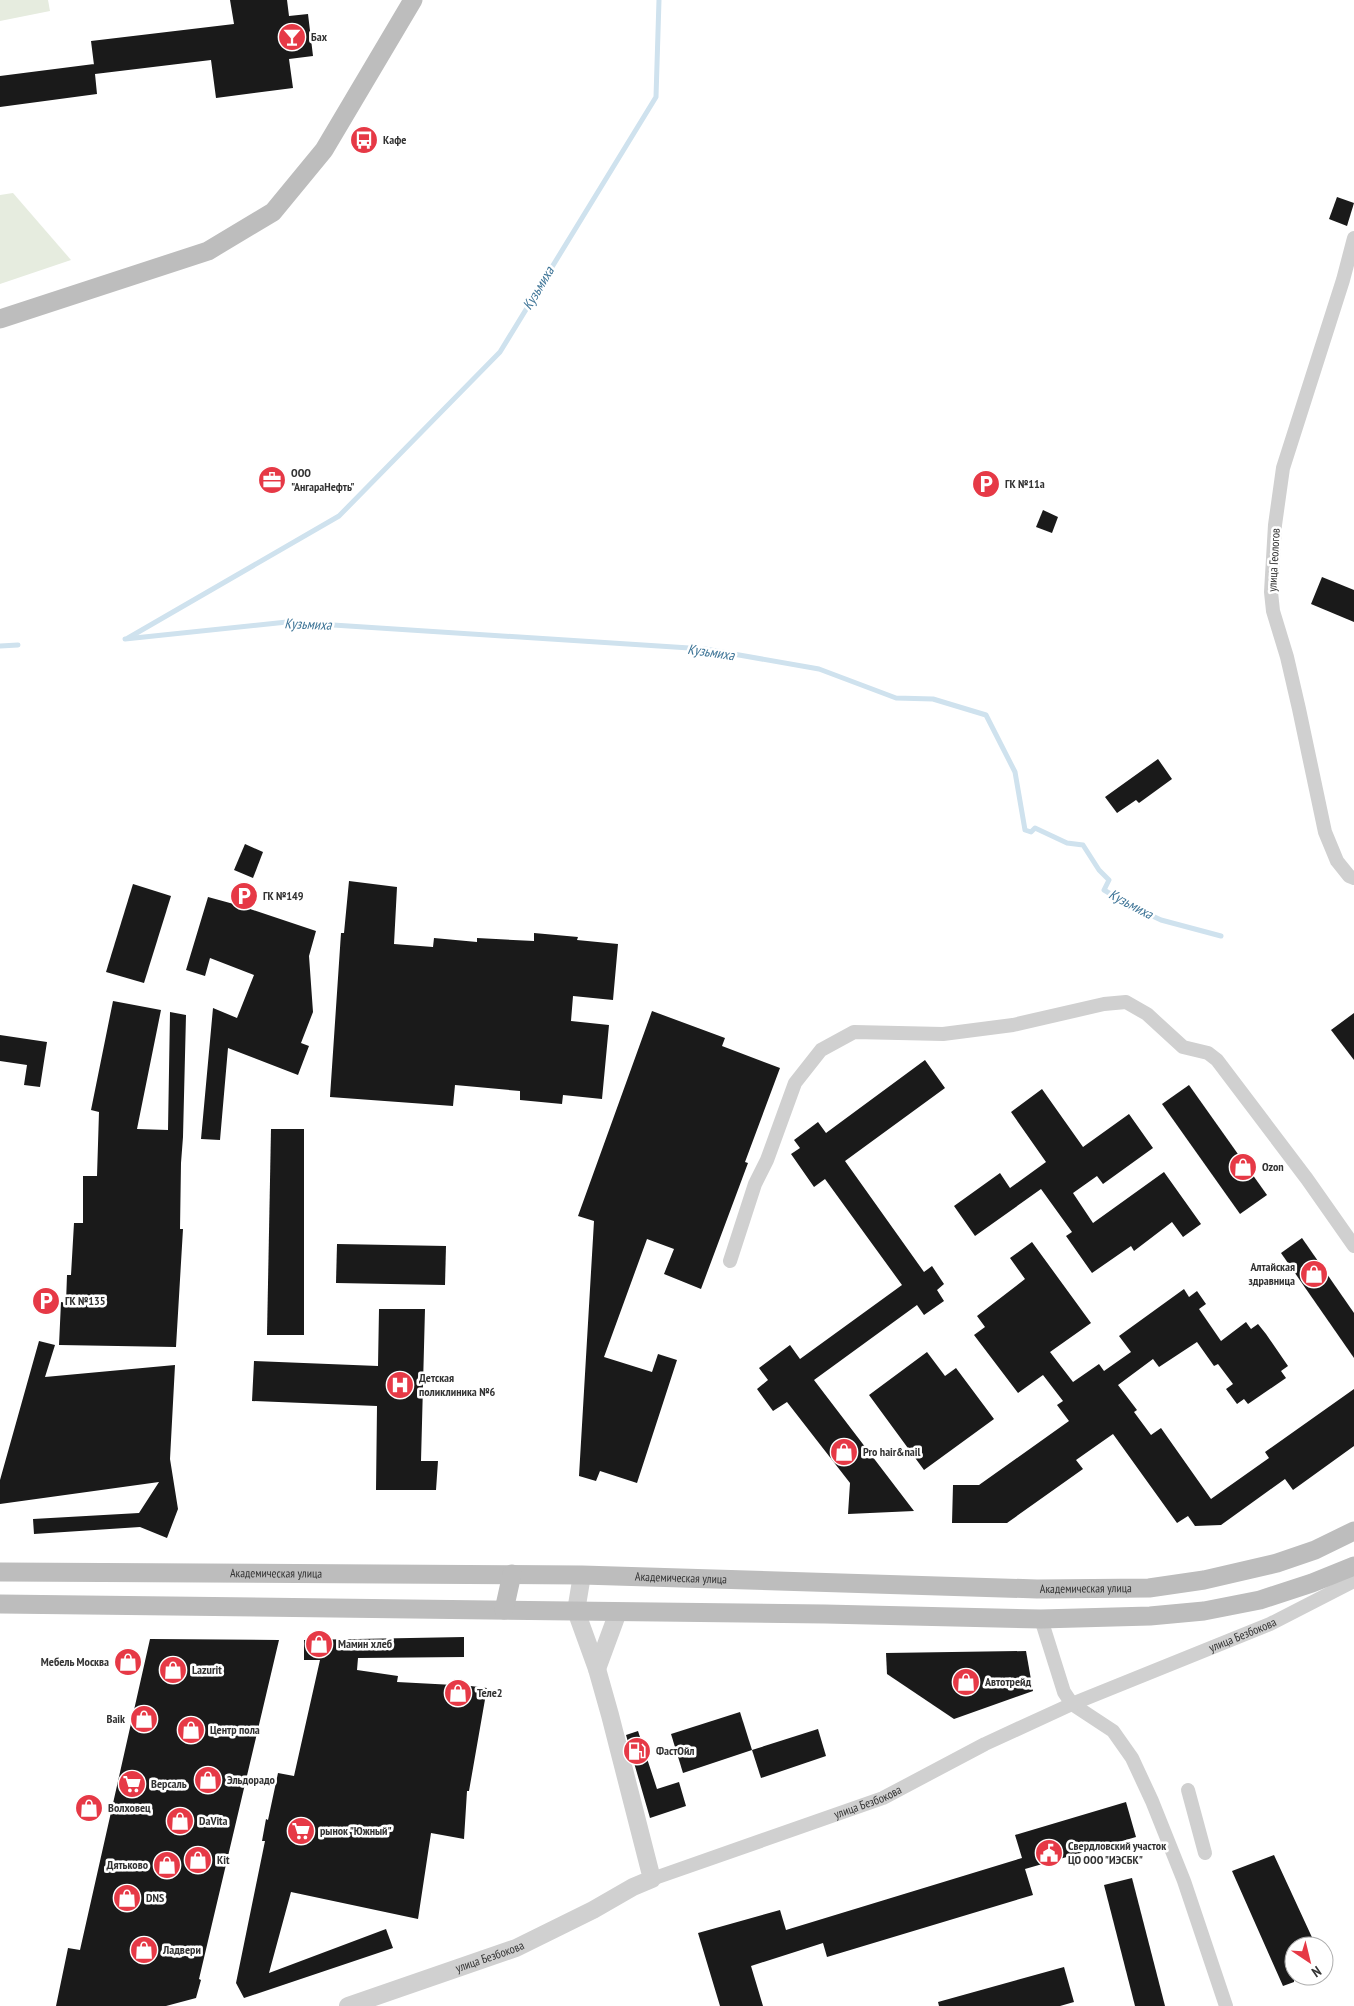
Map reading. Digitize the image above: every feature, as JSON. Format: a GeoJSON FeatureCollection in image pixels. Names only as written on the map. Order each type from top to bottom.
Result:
{"type":"FeatureCollection","features":[{"type":"Feature","properties":{"kind":"main road"},"geometry":{"type":"LineString","coordinates":[[0,319],[208,251],[273,212],[324,150],[413,0]]}},
{"type":"Feature","properties":{"kind":"main road","name":"Академическая улица"},"geometry":{"type":"LineString","coordinates":[[2,1576],[512,1574],[1037,1590],[1148,1588],[1204,1580],[1277,1563],[1316,1550],[1354,1531]]}},
{"type":"Feature","properties":{"kind":"main road"},"geometry":{"type":"LineString","coordinates":[[0,1604],[1041,1619],[1150,1616],[1204,1611],[1260,1600],[1312,1583],[1354,1566]]}},
{"type":"Feature","properties":{"kind":"main road"},"geometry":{"type":"LineString","coordinates":[[504,1610],[512,1574]]}},
{"type":"Feature","properties":{"kind":"street","name":"улица Геологов"},"geometry":{"type":"LineString","coordinates":[[1354,238],[1283,468],[1275,525],[1272,592],[1273,611],[1297,700],[1325,832],[1337,861],[1349,876],[1354,878]]}},
{"type":"Feature","properties":{"kind":"street"},"geometry":{"type":"LineString","coordinates":[[730,1261],[755,1184],[767,1160],[795,1083],[821,1050],[854,1032],[943,1034],[1014,1025],[1104,1004],[1126,1002],[1147,1014],[1183,1047],[1208,1053],[1217,1060],[1354,1246]]}},
{"type":"Feature","properties":{"kind":"street"},"geometry":{"type":"LineString","coordinates":[[582,1575],[576,1611],[597,1669],[652,1879]]}},
{"type":"Feature","properties":{"kind":"street","name":"улица Безбокова"},"geometry":{"type":"LineString","coordinates":[[348,2006],[516,1948],[594,1910],[633,1886],[882,1798],[986,1744],[1072,1704],[1270,1624],[1354,1581]]}},
{"type":"Feature","properties":{"kind":"street"},"geometry":{"type":"LineString","coordinates":[[597,1669],[618,1612]]}},
{"type":"Feature","properties":{"kind":"street"},"geometry":{"type":"LineString","coordinates":[[1041,1619],[1064,1692],[1072,1704],[1113,1731],[1132,1758],[1152,1801],[1184,1881],[1226,2006]]}},
{"type":"Feature","properties":{"kind":"street"},"geometry":{"type":"LineString","coordinates":[[1188,1790],[1205,1853]]}},
{"type":"Feature","properties":{"kind":"shaded area"},"geometry":{"type":"Polygon","coordinates":[[[0,0],[48,0],[50,11],[0,21],[0,0]]]}},
{"type":"Feature","properties":{"kind":"shaded area"},"geometry":{"type":"Polygon","coordinates":[[[13,193],[71,260],[0,284],[0,195],[13,193]]]}},
{"type":"Feature","properties":{"kind":"building"},"geometry":{"type":"Polygon","coordinates":[[[230,0],[287,0],[289,16],[308,14],[313,56],[289,59],[293,88],[216,98],[211,60],[95,74],[97,94],[0,107],[0,76],[94,64],[91,41],[234,24],[230,0]]]}},
{"type":"Feature","properties":{"kind":"building"},"geometry":{"type":"Polygon","coordinates":[[[1337,197],[1354,203],[1347,226],[1329,219],[1337,197]]]}},
{"type":"Feature","properties":{"kind":"building"},"geometry":{"type":"Polygon","coordinates":[[[1043,510],[1058,517],[1052,533],[1036,527],[1043,510]]]}},
{"type":"Feature","properties":{"kind":"building"},"geometry":{"type":"Polygon","coordinates":[[[1322,577],[1354,590],[1354,622],[1311,604],[1322,577]]]}},
{"type":"Feature","properties":{"kind":"building"},"geometry":{"type":"Polygon","coordinates":[[[1158,759],[1172,779],[1139,803],[1136,800],[1117,813],[1105,797],[1158,759]]]}},
{"type":"Feature","properties":{"kind":"building"},"geometry":{"type":"Polygon","coordinates":[[[245,844],[263,852],[253,878],[234,870],[245,844]]]}},
{"type":"Feature","properties":{"kind":"building"},"geometry":{"type":"Polygon","coordinates":[[[349,881],[397,887],[394,944],[433,947],[434,938],[477,942],[477,938],[534,941],[534,933],[578,937],[577,940],[618,944],[613,1000],[573,996],[571,1021],[609,1025],[602,1099],[563,1095],[562,1104],[520,1100],[520,1091],[455,1085],[453,1106],[330,1097],[341,933],[344,933],[349,881]]]}},
{"type":"Feature","properties":{"kind":"building"},"geometry":{"type":"Polygon","coordinates":[[[133,884],[171,896],[144,983],[106,972],[133,884]]]}},
{"type":"Feature","properties":{"kind":"building"},"geometry":{"type":"Polygon","coordinates":[[[208,897],[316,931],[309,956],[313,1012],[301,1043],[309,1046],[298,1075],[228,1048],[220,1140],[201,1139],[213,1008],[237,1018],[254,975],[210,958],[205,976],[186,970],[208,897]]]}},
{"type":"Feature","properties":{"kind":"building"},"geometry":{"type":"Polygon","coordinates":[[[113,1001],[161,1010],[137,1129],[168,1130],[170,1012],[186,1015],[180,1229],[183,1229],[176,1347],[59,1345],[61,1302],[66,1303],[67,1275],[71,1275],[74,1223],[83,1223],[83,1176],[97,1176],[99,1112],[91,1110],[113,1001]]]}},
{"type":"Feature","properties":{"kind":"building"},"geometry":{"type":"Polygon","coordinates":[[[652,1011],[725,1038],[722,1046],[780,1068],[745,1162],[748,1163],[701,1289],[664,1274],[674,1249],[647,1239],[604,1357],[652,1372],[658,1354],[677,1360],[637,1483],[600,1471],[596,1481],[579,1476],[594,1221],[578,1216],[652,1011]]]}},
{"type":"Feature","properties":{"kind":"building"},"geometry":{"type":"Polygon","coordinates":[[[1354,1013],[1354,1060],[1331,1030],[1354,1013]]]}},
{"type":"Feature","properties":{"kind":"building"},"geometry":{"type":"Polygon","coordinates":[[[0,1035],[47,1042],[40,1087],[24,1085],[27,1065],[0,1061],[0,1035]]]}},
{"type":"Feature","properties":{"kind":"building"},"geometry":{"type":"Polygon","coordinates":[[[925,1060],[945,1088],[845,1161],[924,1272],[932,1266],[944,1284],[937,1290],[944,1301],[924,1315],[917,1305],[814,1380],[914,1511],[848,1514],[850,1483],[787,1402],[773,1411],[757,1389],[768,1380],[759,1368],[790,1345],[800,1359],[902,1285],[825,1179],[814,1187],[791,1154],[800,1148],[794,1140],[818,1122],[826,1133],[925,1060]]]}},
{"type":"Feature","properties":{"kind":"building"},"geometry":{"type":"Polygon","coordinates":[[[1189,1085],[1267,1195],[1240,1214],[1162,1104],[1189,1085]]]}},
{"type":"Feature","properties":{"kind":"building"},"geometry":{"type":"Polygon","coordinates":[[[1042,1089],[1083,1147],[1129,1114],[1153,1148],[1103,1184],[1097,1176],[1073,1193],[1093,1223],[1164,1172],[1201,1224],[1183,1237],[1172,1222],[1134,1251],[1131,1246],[1092,1273],[1066,1236],[1072,1232],[1041,1189],[975,1236],[954,1206],[1000,1173],[1010,1188],[1046,1162],[1011,1112],[1042,1089]]]}},
{"type":"Feature","properties":{"kind":"building"},"geometry":{"type":"Polygon","coordinates":[[[271,1129],[304,1129],[304,1335],[267,1335],[271,1129]]]}},
{"type":"Feature","properties":{"kind":"building"},"geometry":{"type":"Polygon","coordinates":[[[1302,1238],[1354,1313],[1354,1358],[1281,1253],[1302,1238]]]}},
{"type":"Feature","properties":{"kind":"building"},"geometry":{"type":"Polygon","coordinates":[[[1032,1242],[1091,1323],[1050,1352],[1073,1382],[1099,1364],[1104,1371],[1131,1352],[1119,1336],[1184,1289],[1189,1297],[1197,1291],[1206,1304],[1199,1309],[1221,1341],[1246,1322],[1251,1329],[1258,1324],[1266,1334],[1288,1366],[1281,1371],[1286,1378],[1248,1404],[1244,1399],[1237,1404],[1226,1389],[1233,1384],[1218,1364],[1214,1366],[1197,1342],[1159,1367],[1153,1359],[1118,1385],[1137,1410],[1134,1412],[1151,1435],[1161,1428],[1211,1499],[1269,1458],[1265,1452],[1354,1389],[1354,1446],[1293,1490],[1285,1479],[1221,1525],[1195,1526],[1188,1516],[1177,1523],[1113,1434],[1076,1460],[1083,1469],[1007,1523],[952,1523],[953,1485],[979,1485],[1069,1421],[1057,1405],[1063,1401],[1043,1375],[1018,1393],[974,1335],[985,1327],[977,1316],[1025,1279],[1010,1258],[1032,1242]]]}},
{"type":"Feature","properties":{"kind":"building"},"geometry":{"type":"Polygon","coordinates":[[[337,1244],[446,1246],[445,1285],[336,1283],[337,1244]]]}},
{"type":"Feature","properties":{"kind":"building","name":"Детская поликлиника №6"},"geometry":{"type":"Polygon","coordinates":[[[379,1309],[425,1309],[421,1461],[438,1461],[436,1490],[376,1490],[377,1406],[252,1401],[254,1361],[378,1366],[379,1309]]]}},
{"type":"Feature","properties":{"kind":"building"},"geometry":{"type":"Polygon","coordinates":[[[39,1341],[55,1345],[45,1377],[175,1365],[170,1459],[178,1509],[167,1538],[140,1527],[34,1534],[33,1519],[139,1513],[159,1482],[0,1504],[0,1480],[39,1341]]]}},
{"type":"Feature","properties":{"kind":"building"},"geometry":{"type":"Polygon","coordinates":[[[927,1352],[945,1376],[956,1368],[994,1419],[924,1470],[869,1395],[927,1352]]]}},
{"type":"Feature","properties":{"kind":"building","name":"рынок \"Южный\""},"geometry":{"type":"Polygon","coordinates":[[[464,1637],[464,1657],[358,1658],[357,1670],[398,1676],[397,1682],[454,1684],[487,1688],[469,1791],[467,1791],[464,1839],[431,1833],[418,1919],[291,1892],[269,1973],[386,1929],[393,1948],[244,1998],[236,1983],[265,1841],[262,1841],[266,1819],[268,1820],[278,1773],[294,1776],[320,1660],[304,1660],[304,1640],[464,1637]]]}},
{"type":"Feature","properties":{"kind":"building"},"geometry":{"type":"Polygon","coordinates":[[[150,1639],[279,1640],[199,1979],[201,1980],[196,1998],[166,2006],[56,2006],[68,1948],[80,1950],[150,1639]]]}},
{"type":"Feature","properties":{"kind":"building","name":"Автотрейд"},"geometry":{"type":"Polygon","coordinates":[[[1026,1651],[1033,1691],[954,1719],[887,1674],[886,1653],[1026,1651]]]}},
{"type":"Feature","properties":{"kind":"building"},"geometry":{"type":"Polygon","coordinates":[[[740,1712],[752,1750],[683,1773],[671,1734],[740,1712]]]}},
{"type":"Feature","properties":{"kind":"building"},"geometry":{"type":"Polygon","coordinates":[[[818,1729],[826,1756],[761,1778],[752,1750],[818,1729]]]}},
{"type":"Feature","properties":{"kind":"building"},"geometry":{"type":"Polygon","coordinates":[[[638,1731],[657,1789],[679,1782],[686,1806],[650,1818],[626,1735],[638,1731]]]}},
{"type":"Feature","properties":{"kind":"building"},"geometry":{"type":"Polygon","coordinates":[[[1126,1802],[1136,1837],[1025,1869],[1033,1895],[827,1957],[823,1943],[751,1966],[763,2006],[720,2006],[698,1933],[780,1910],[786,1930],[1022,1858],[1015,1835],[1126,1802]]]}},
{"type":"Feature","properties":{"kind":"building"},"geometry":{"type":"Polygon","coordinates":[[[1274,1855],[1311,1936],[1284,1936],[1284,1986],[1283,1986],[1232,1871],[1274,1855]]]}},
{"type":"Feature","properties":{"kind":"building"},"geometry":{"type":"Polygon","coordinates":[[[1132,1878],[1165,2006],[1135,2006],[1104,1885],[1132,1878]]]}},
{"type":"Feature","properties":{"kind":"building"},"geometry":{"type":"Polygon","coordinates":[[[1064,1967],[1074,2002],[1060,2006],[939,2006],[938,2002],[1064,1967]]]}},
{"type":"Feature","properties":{"kind":"waterway","name":"Кузьмиха"},"geometry":{"type":"LineString","coordinates":[[128,638],[339,516],[500,352],[656,97],[659,0]]}},
{"type":"Feature","properties":{"kind":"waterway","name":"Кузьмиха"},"geometry":{"type":"LineString","coordinates":[[125,639],[287,622],[705,649],[819,669],[896,698],[933,699],[986,715],[1015,772],[1025,830],[1031,832],[1035,828],[1067,843],[1083,845],[1099,870],[1109,880],[1104,890],[1129,905],[1161,920],[1221,936]]}},
{"type":"Feature","properties":{"kind":"waterway","name":"Кузьмиха"},"geometry":{"type":"LineString","coordinates":[[0,646],[18,645]]}},
{"type":"Feature","properties":{"kind":"place","name":"Бах"},"geometry":{"type":"Point","coordinates":[292,37]}},
{"type":"Feature","properties":{"kind":"place","name":"Кафе"},"geometry":{"type":"Point","coordinates":[364,140]}},
{"type":"Feature","properties":{"kind":"place","name":"ООО \"АнгараНефть\""},"geometry":{"type":"Point","coordinates":[272,480]}},
{"type":"Feature","properties":{"kind":"place","name":"ГК №11а"},"geometry":{"type":"Point","coordinates":[986,484]}},
{"type":"Feature","properties":{"kind":"place","name":"ГК №149"},"geometry":{"type":"Point","coordinates":[244,896]}},
{"type":"Feature","properties":{"kind":"place","name":"Ozon"},"geometry":{"type":"Point","coordinates":[1243,1167]}},
{"type":"Feature","properties":{"kind":"place","name":"Алтайская здравница"},"geometry":{"type":"Point","coordinates":[1314,1274]}},
{"type":"Feature","properties":{"kind":"place","name":"ГК №135"},"geometry":{"type":"Point","coordinates":[46,1301]}},
{"type":"Feature","properties":{"kind":"place","name":"Детская поликлиника №6"},"geometry":{"type":"Point","coordinates":[400,1385]}},
{"type":"Feature","properties":{"kind":"place","name":"Pro hair&nail"},"geometry":{"type":"Point","coordinates":[844,1452]}},
{"type":"Feature","properties":{"kind":"place","name":"Мамин хлеб"},"geometry":{"type":"Point","coordinates":[319,1644]}},
{"type":"Feature","properties":{"kind":"place","name":"Мебель Москва"},"geometry":{"type":"Point","coordinates":[128,1662]}},
{"type":"Feature","properties":{"kind":"place","name":"Lazurit"},"geometry":{"type":"Point","coordinates":[173,1670]}},
{"type":"Feature","properties":{"kind":"place","name":"Автотрейд"},"geometry":{"type":"Point","coordinates":[966,1682]}},
{"type":"Feature","properties":{"kind":"place","name":"Теле2"},"geometry":{"type":"Point","coordinates":[458,1693]}},
{"type":"Feature","properties":{"kind":"place","name":"Baik"},"geometry":{"type":"Point","coordinates":[144,1719]}},
{"type":"Feature","properties":{"kind":"place","name":"Центр пола"},"geometry":{"type":"Point","coordinates":[191,1730]}},
{"type":"Feature","properties":{"kind":"place","name":"ФастОйл"},"geometry":{"type":"Point","coordinates":[637,1751]}},
{"type":"Feature","properties":{"kind":"place","name":"Эльдорадо"},"geometry":{"type":"Point","coordinates":[208,1780]}},
{"type":"Feature","properties":{"kind":"place","name":"Версаль"},"geometry":{"type":"Point","coordinates":[132,1784]}},
{"type":"Feature","properties":{"kind":"place","name":"Волховец"},"geometry":{"type":"Point","coordinates":[89,1808]}},
{"type":"Feature","properties":{"kind":"place","name":"DaVita"},"geometry":{"type":"Point","coordinates":[180,1821]}},
{"type":"Feature","properties":{"kind":"place","name":"рынок \"Южный\""},"geometry":{"type":"Point","coordinates":[301,1831]}},
{"type":"Feature","properties":{"kind":"place","name":"Свердловский участок ЦО ООО \"ИЭСБК\""},"geometry":{"type":"Point","coordinates":[1049,1853]}},
{"type":"Feature","properties":{"kind":"place","name":"Kit"},"geometry":{"type":"Point","coordinates":[198,1860]}},
{"type":"Feature","properties":{"kind":"place","name":"Дятьково"},"geometry":{"type":"Point","coordinates":[167,1865]}},
{"type":"Feature","properties":{"kind":"place","name":"DNS"},"geometry":{"type":"Point","coordinates":[127,1898]}},
{"type":"Feature","properties":{"kind":"place","name":"Ладвери"},"geometry":{"type":"Point","coordinates":[144,1950]}}]}
